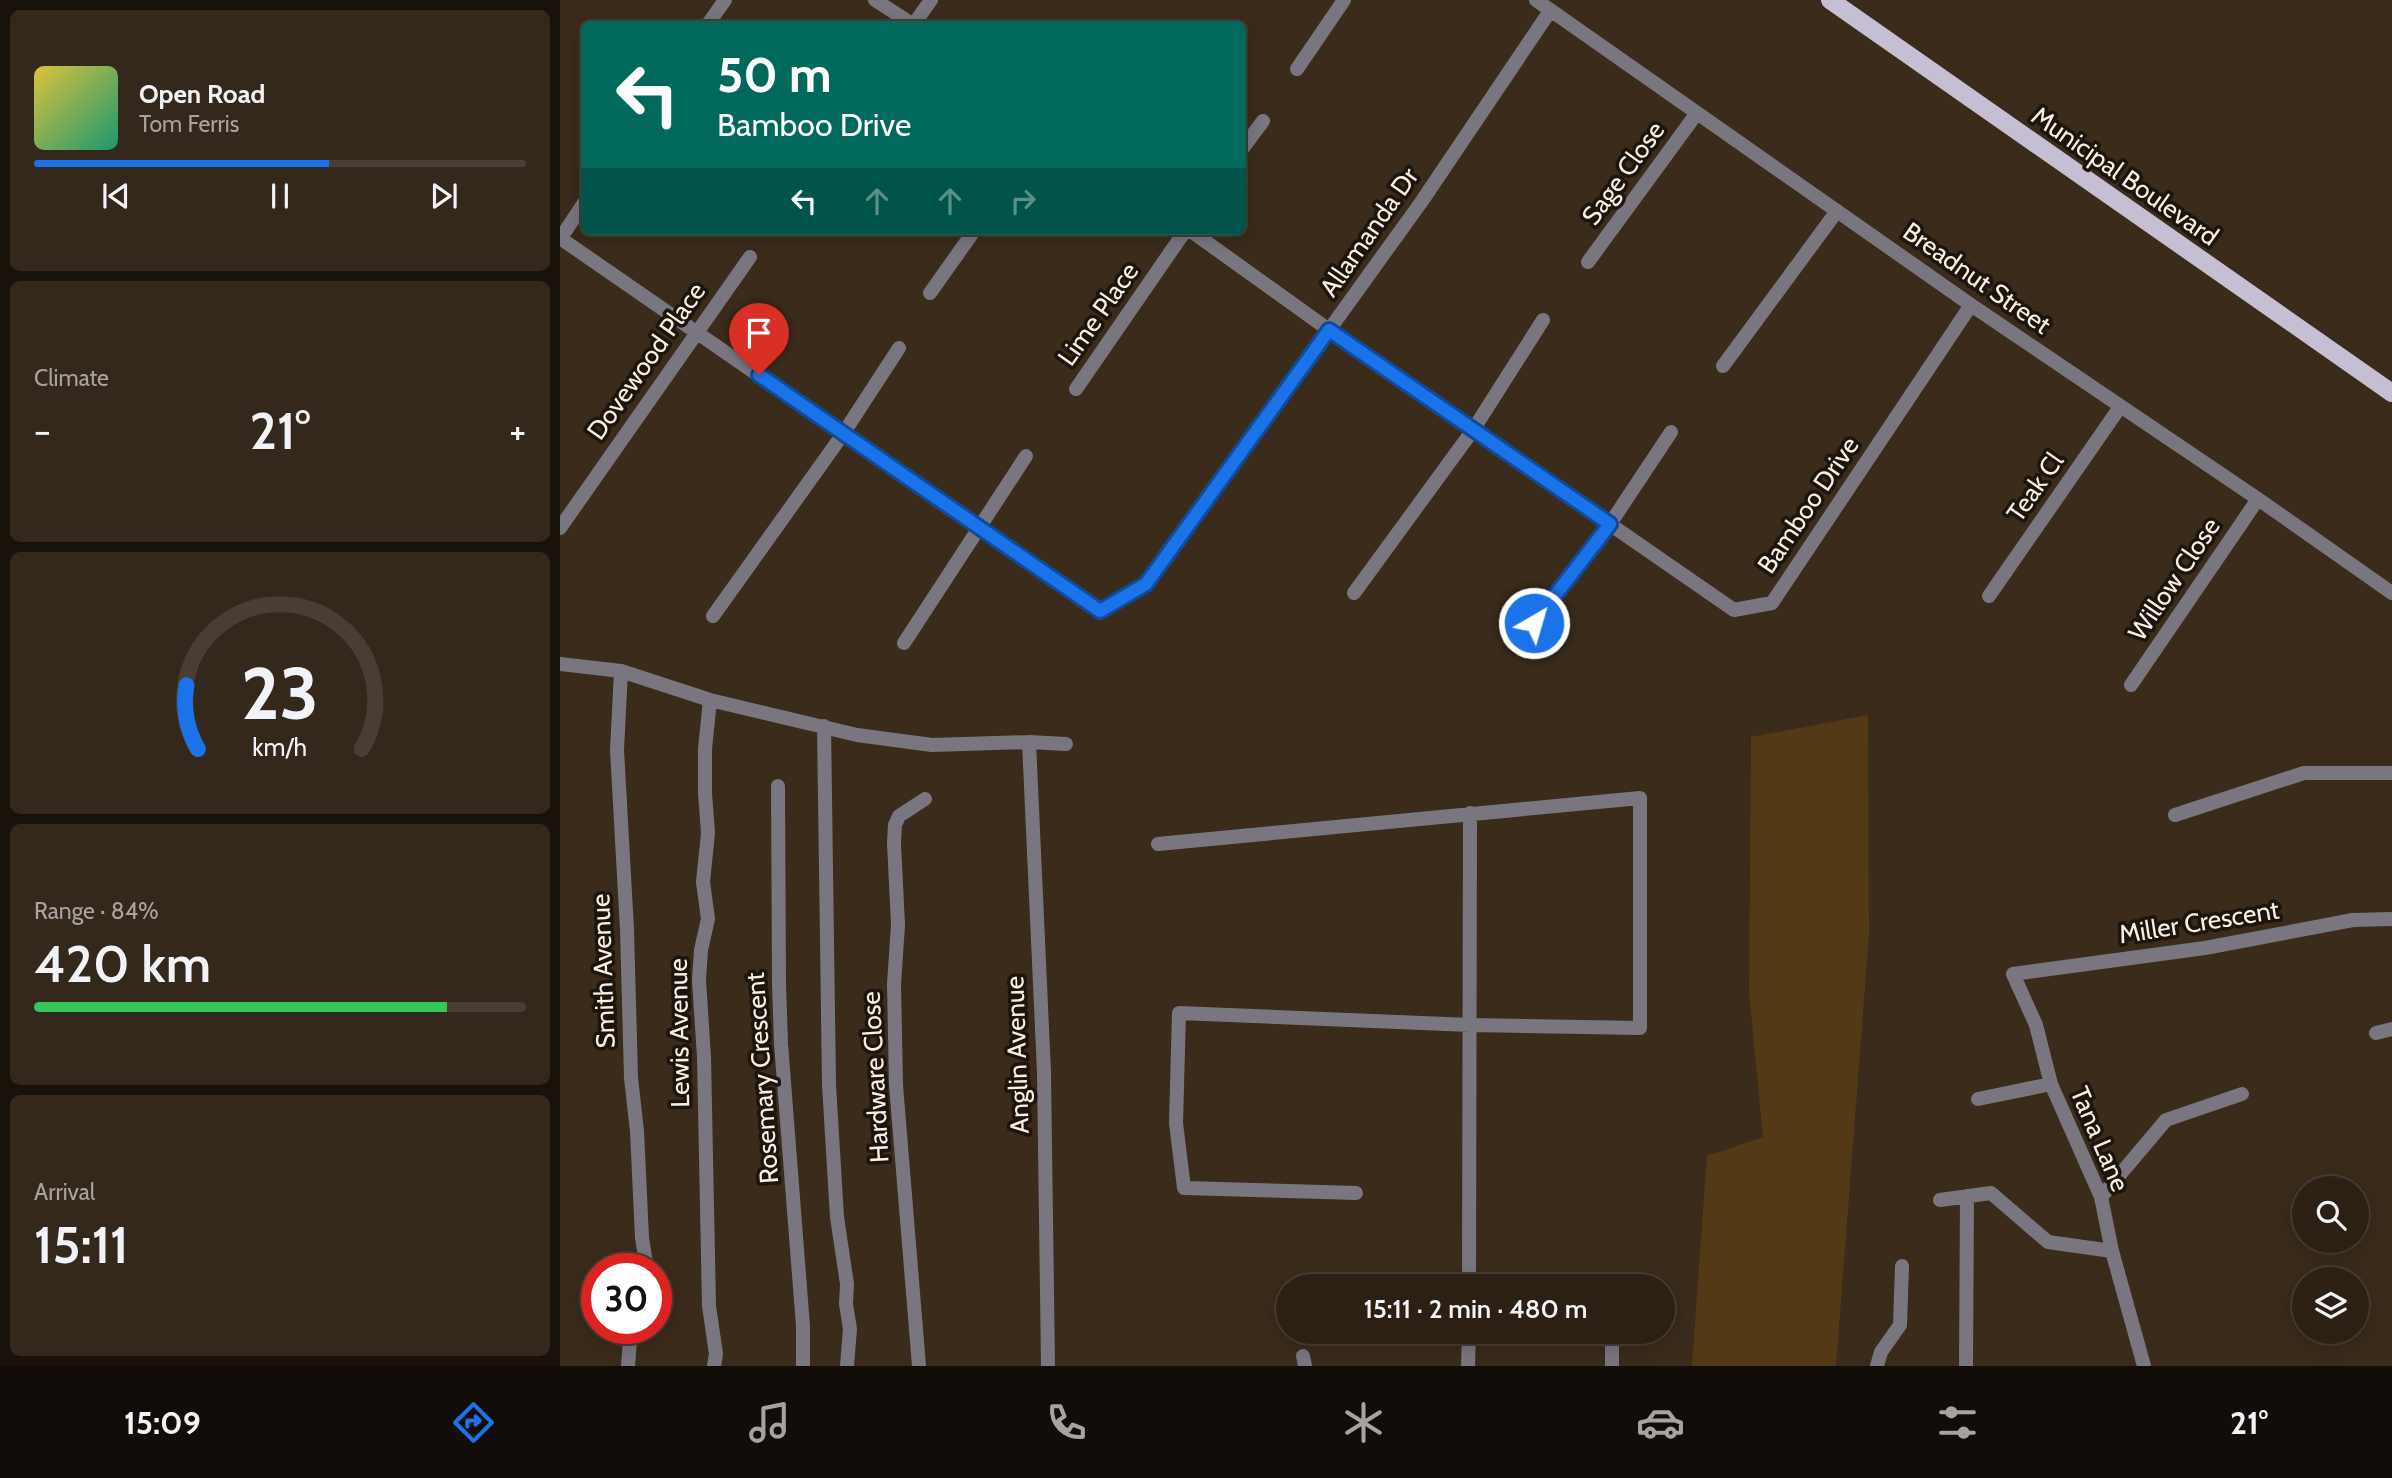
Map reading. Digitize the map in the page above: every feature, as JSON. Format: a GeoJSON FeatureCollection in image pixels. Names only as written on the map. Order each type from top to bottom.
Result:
{"type":"FeatureCollection","features":[{"type":"Feature","properties":{"kind":"main road","name":"Municipal Boulevard"},"geometry":{"type":"LineString","coordinates":[[1830,0],[2392,393]]}},
{"type":"Feature","properties":{"kind":"street"},"geometry":{"type":"LineString","coordinates":[[710,21],[725,0]]}},
{"type":"Feature","properties":{"kind":"street"},"geometry":{"type":"LineString","coordinates":[[875,0],[908,21]]}},
{"type":"Feature","properties":{"kind":"street"},"geometry":{"type":"LineString","coordinates":[[915,21],[931,0]]}},
{"type":"Feature","properties":{"kind":"street"},"geometry":{"type":"LineString","coordinates":[[1297,69],[1344,0]]}},
{"type":"Feature","properties":{"kind":"street","name":"Breadnut Street"},"geometry":{"type":"LineString","coordinates":[[1536,0],[1971,305],[2392,593]]}},
{"type":"Feature","properties":{"kind":"street","name":"Allamanda Dr"},"geometry":{"type":"LineString","coordinates":[[560,238],[1100,611],[1146,584],[1422,201],[1550,11]]}},
{"type":"Feature","properties":{"kind":"street","name":"Sage Close"},"geometry":{"type":"LineString","coordinates":[[1588,262],[1697,113]]}},
{"type":"Feature","properties":{"kind":"street"},"geometry":{"type":"LineString","coordinates":[[1246,144],[1263,121]]}},
{"type":"Feature","properties":{"kind":"street"},"geometry":{"type":"LineString","coordinates":[[560,238],[581,208]]}},
{"type":"Feature","properties":{"kind":"street"},"geometry":{"type":"LineString","coordinates":[[1723,366],[1837,211]]}},
{"type":"Feature","properties":{"kind":"street"},"geometry":{"type":"LineString","coordinates":[[930,293],[971,235]]}},
{"type":"Feature","properties":{"kind":"street","name":"Lime Place"},"geometry":{"type":"LineString","coordinates":[[1076,390],[1182,235]]}},
{"type":"Feature","properties":{"kind":"street","name":"Bamboo Drive"},"geometry":{"type":"LineString","coordinates":[[1197,235],[1329,330],[1734,610],[1772,603],[1971,305]]}},
{"type":"Feature","properties":{"kind":"street","name":"Dovewood Place"},"geometry":{"type":"LineString","coordinates":[[560,528],[750,257]]}},
{"type":"Feature","properties":{"kind":"street"},"geometry":{"type":"LineString","coordinates":[[1354,593],[1473,430],[1543,320]]}},
{"type":"Feature","properties":{"kind":"street"},"geometry":{"type":"LineString","coordinates":[[713,617],[844,434],[899,348]]}},
{"type":"Feature","properties":{"kind":"street","name":"Teak Cl"},"geometry":{"type":"LineString","coordinates":[[1989,596],[2120,407]]}},
{"type":"Feature","properties":{"kind":"street"},"geometry":{"type":"LineString","coordinates":[[1534,623],[1610,524],[1671,432]]}},
{"type":"Feature","properties":{"kind":"street"},"geometry":{"type":"LineString","coordinates":[[904,643],[1026,456]]}},
{"type":"Feature","properties":{"kind":"street","name":"Willow Close"},"geometry":{"type":"LineString","coordinates":[[2131,685],[2258,499]]}},
{"type":"Feature","properties":{"kind":"street"},"geometry":{"type":"LineString","coordinates":[[560,664],[621,671],[710,700],[857,736],[932,745],[1029,742],[1066,744]]}},
{"type":"Feature","properties":{"kind":"street","name":"Smith Avenue"},"geometry":{"type":"LineString","coordinates":[[621,671],[618,750],[629,1024],[645,1253]]}},
{"type":"Feature","properties":{"kind":"street","name":"Lewis Avenue"},"geometry":{"type":"LineString","coordinates":[[710,700],[705,748],[708,833],[703,882],[708,919],[701,950],[699,980],[704,1057],[709,1306],[716,1354],[714,1366]]}},
{"type":"Feature","properties":{"kind":"street"},"geometry":{"type":"LineString","coordinates":[[824,726],[829,1086],[837,1217],[847,1284],[848,1366]]}},
{"type":"Feature","properties":{"kind":"street","name":"Anglin Avenue"},"geometry":{"type":"LineString","coordinates":[[1029,742],[1044,1072],[1048,1366]]}},
{"type":"Feature","properties":{"kind":"street"},"geometry":{"type":"LineString","coordinates":[[2175,815],[2304,772],[2392,773]]}},
{"type":"Feature","properties":{"kind":"street","name":"Rosemary Crescent"},"geometry":{"type":"LineString","coordinates":[[778,786],[779,984],[803,1326],[803,1366]]}},
{"type":"Feature","properties":{"kind":"street"},"geometry":{"type":"LineString","coordinates":[[1158,844],[1640,798],[1640,1028],[1471,1026],[1179,1013],[1176,1123],[1184,1188],[1356,1192]]}},
{"type":"Feature","properties":{"kind":"street","name":"Hardware Close"},"geometry":{"type":"LineString","coordinates":[[919,1366],[896,1085],[894,984],[898,925],[894,844],[895,825],[899,816],[925,799]]}},
{"type":"Feature","properties":{"kind":"street"},"geometry":{"type":"LineString","coordinates":[[1469,1274],[1470,813]]}},
{"type":"Feature","properties":{"kind":"street","name":"Miller Crescent"},"geometry":{"type":"LineString","coordinates":[[2013,974],[2205,948],[2353,920],[2392,919]]}},
{"type":"Feature","properties":{"kind":"street","name":"Tana Lane"},"geometry":{"type":"LineString","coordinates":[[2013,974],[2036,1025],[2051,1084],[2101,1197],[2112,1251],[2144,1366]]}},
{"type":"Feature","properties":{"kind":"street"},"geometry":{"type":"LineString","coordinates":[[2376,1033],[2392,1029]]}},
{"type":"Feature","properties":{"kind":"street"},"geometry":{"type":"LineString","coordinates":[[1978,1099],[2051,1084]]}},
{"type":"Feature","properties":{"kind":"street"},"geometry":{"type":"LineString","coordinates":[[2101,1197],[2166,1120],[2242,1094]]}},
{"type":"Feature","properties":{"kind":"street"},"geometry":{"type":"LineString","coordinates":[[1940,1200],[1991,1193],[2048,1242],[2112,1251]]}},
{"type":"Feature","properties":{"kind":"street"},"geometry":{"type":"LineString","coordinates":[[1966,1196],[1966,1366]]}},
{"type":"Feature","properties":{"kind":"street"},"geometry":{"type":"LineString","coordinates":[[1877,1366],[1881,1352],[1900,1325],[1902,1266]]}},
{"type":"Feature","properties":{"kind":"street"},"geometry":{"type":"LineString","coordinates":[[628,1366],[630,1344]]}},
{"type":"Feature","properties":{"kind":"street"},"geometry":{"type":"LineString","coordinates":[[1468,1366],[1469,1344]]}},
{"type":"Feature","properties":{"kind":"street"},"geometry":{"type":"LineString","coordinates":[[1612,1344],[1612,1366]]}},
{"type":"Feature","properties":{"kind":"shaded area"},"geometry":{"type":"Polygon","coordinates":[[[1868,715],[1869,935],[1836,1366],[1692,1366],[1707,1156],[1763,1137],[1749,991],[1751,737],[1868,715]]]}},
{"type":"Feature","properties":{"kind":"route"},"geometry":{"type":"LineString","coordinates":[[759,375],[1100,611],[1146,584],[1329,330],[1610,524],[1534,623]]}}]}
